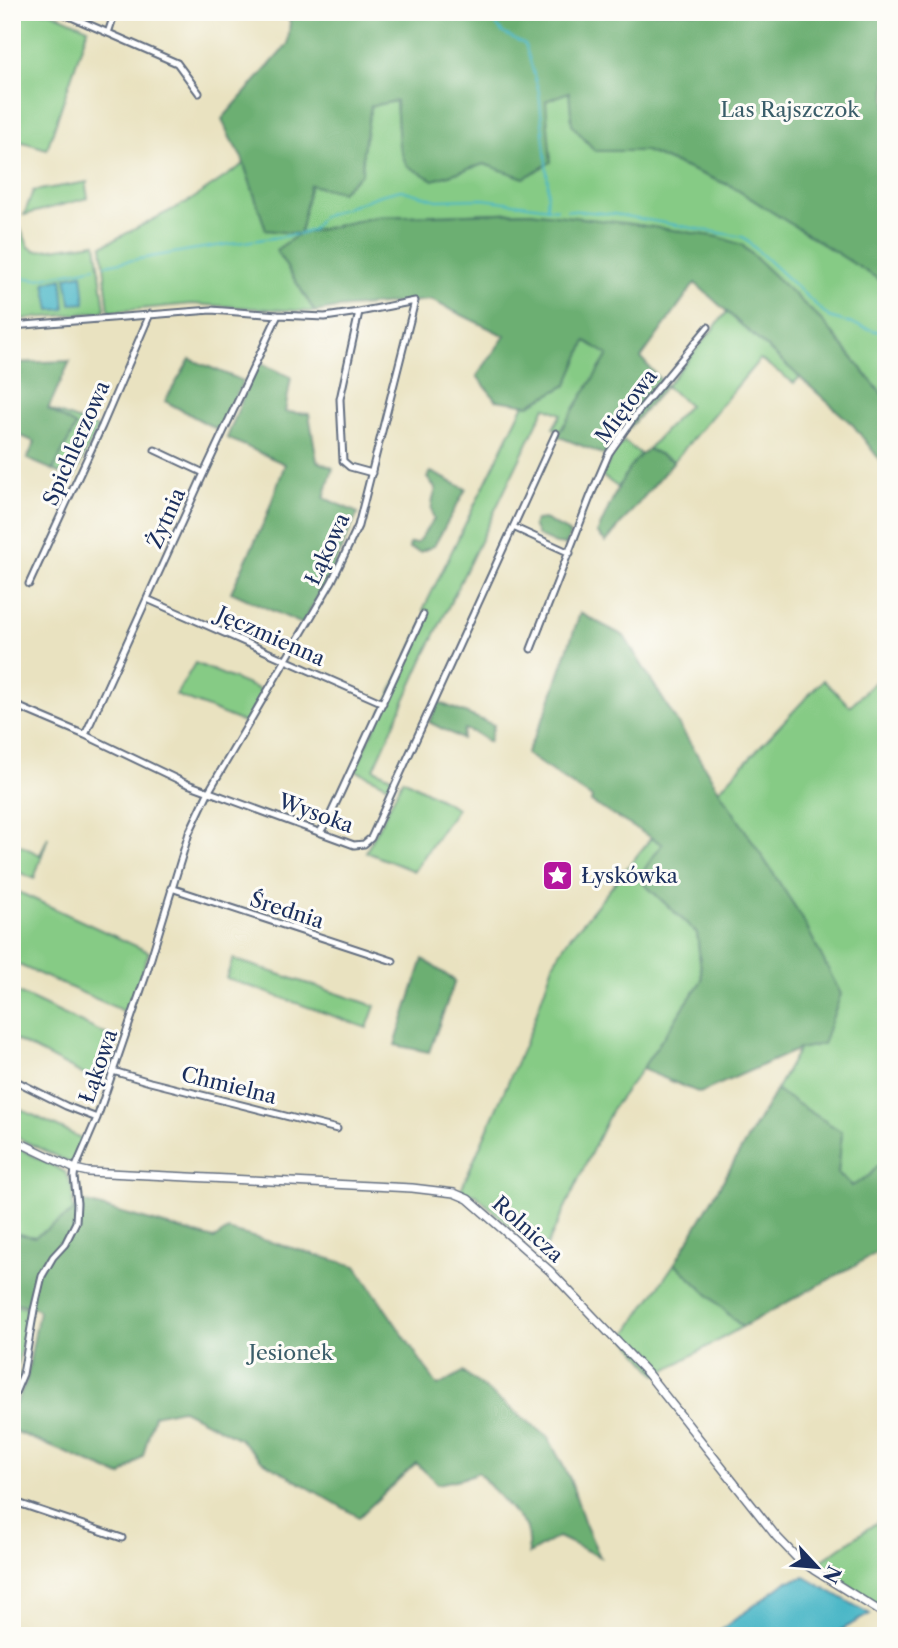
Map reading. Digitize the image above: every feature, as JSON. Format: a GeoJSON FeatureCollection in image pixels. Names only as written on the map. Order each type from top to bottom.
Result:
{"type":"FeatureCollection","features":[{"type":"Feature","properties":{"kind":"street"},"geometry":{"type":"LineString","coordinates":[[60,12],[177,63],[199,93]]}},
{"type":"Feature","properties":{"kind":"street"},"geometry":{"type":"LineString","coordinates":[[108,33],[115,12]]}},
{"type":"Feature","properties":{"kind":"street","name":"Łąkowa"},"geometry":{"type":"LineString","coordinates":[[12,326],[211,310],[325,317],[415,301],[358,526],[346,553],[286,660],[209,791],[189,833],[145,978],[96,1118],[75,1169]]}},
{"type":"Feature","properties":{"kind":"street"},"geometry":{"type":"LineString","coordinates":[[359,312],[340,399],[343,461],[350,467],[372,473]]}},
{"type":"Feature","properties":{"kind":"street","name":"Spichlerzowa"},"geometry":{"type":"LineString","coordinates":[[29,584],[150,314]]}},
{"type":"Feature","properties":{"kind":"street","name":"Żytnia"},"geometry":{"type":"LineString","coordinates":[[85,735],[278,315]]}},
{"type":"Feature","properties":{"kind":"street","name":"Miętowa"},"geometry":{"type":"LineString","coordinates":[[531,649],[609,453],[637,413],[708,327]]}},
{"type":"Feature","properties":{"kind":"street","name":"Wysoka"},"geometry":{"type":"LineString","coordinates":[[12,704],[85,735],[185,783],[354,845],[364,844],[371,838],[556,433]]}},
{"type":"Feature","properties":{"kind":"street"},"geometry":{"type":"LineString","coordinates":[[155,450],[204,473]]}},
{"type":"Feature","properties":{"kind":"street"},"geometry":{"type":"LineString","coordinates":[[513,527],[569,553]]}},
{"type":"Feature","properties":{"kind":"street","name":"Jęczmienna"},"geometry":{"type":"LineString","coordinates":[[147,600],[383,703]]}},
{"type":"Feature","properties":{"kind":"street"},"geometry":{"type":"LineString","coordinates":[[320,832],[423,615]]}},
{"type":"Feature","properties":{"kind":"street","name":"Średnia"},"geometry":{"type":"LineString","coordinates":[[172,888],[393,961]]}},
{"type":"Feature","properties":{"kind":"street","name":"Chmielna"},"geometry":{"type":"LineString","coordinates":[[113,1071],[337,1129]]}},
{"type":"Feature","properties":{"kind":"street"},"geometry":{"type":"LineString","coordinates":[[12,1079],[96,1118]]}},
{"type":"Feature","properties":{"kind":"street","name":"Rolnicza"},"geometry":{"type":"LineString","coordinates":[[12,1139],[75,1169],[88,1172],[412,1188],[464,1197],[550,1272],[648,1374],[776,1536],[797,1558],[886,1615]]}},
{"type":"Feature","properties":{"kind":"street"},"geometry":{"type":"LineString","coordinates":[[12,1400],[23,1374],[42,1276],[53,1257],[65,1244],[76,1222],[75,1169]]}},
{"type":"Feature","properties":{"kind":"street"},"geometry":{"type":"LineString","coordinates":[[12,1501],[122,1538]]}},
{"type":"Feature","properties":{"kind":"green space"},"geometry":{"type":"Polygon","coordinates":[[[12,12],[51,12],[88,28],[47,149],[16,140],[20,129],[12,125],[12,12]]]}},
{"type":"Feature","properties":{"kind":"green space","name":"Las Rajszczok"},"geometry":{"type":"Polygon","coordinates":[[[282,12],[886,12],[886,284],[731,186],[645,151],[595,151],[572,125],[569,92],[546,101],[551,162],[524,178],[484,164],[433,180],[406,165],[399,145],[396,101],[371,106],[362,173],[341,192],[310,185],[300,234],[375,217],[530,212],[719,237],[742,245],[823,322],[886,399],[886,468],[853,425],[695,283],[641,358],[666,386],[605,455],[557,436],[608,355],[586,341],[567,385],[529,405],[496,400],[477,376],[505,336],[431,300],[315,312],[276,250],[299,234],[266,230],[242,158],[222,119],[288,44],[290,21],[282,12]]]}},
{"type":"Feature","properties":{"kind":"green space"},"geometry":{"type":"Polygon","coordinates":[[[569,91],[595,151],[645,151],[731,186],[886,284],[886,301],[879,311],[886,319],[886,399],[823,322],[742,245],[530,212],[375,217],[300,234],[276,250],[315,312],[192,304],[109,312],[102,246],[191,200],[244,164],[266,230],[310,185],[341,192],[362,173],[370,106],[396,101],[399,145],[433,180],[484,164],[524,178],[546,111],[546,100],[569,91]]]}},
{"type":"Feature","properties":{"kind":"green space"},"geometry":{"type":"Polygon","coordinates":[[[88,182],[88,198],[24,215],[33,191],[88,182]]]}},
{"type":"Feature","properties":{"kind":"green space"},"geometry":{"type":"Polygon","coordinates":[[[12,225],[20,227],[29,247],[37,251],[96,243],[105,309],[101,312],[12,320],[12,225]]]}},
{"type":"Feature","properties":{"kind":"green space"},"geometry":{"type":"Polygon","coordinates":[[[727,312],[800,377],[794,383],[760,359],[674,461],[648,449],[689,405],[666,386],[727,312]]]}},
{"type":"Feature","properties":{"kind":"green space"},"geometry":{"type":"Polygon","coordinates":[[[585,340],[609,355],[561,430],[553,428],[561,414],[545,407],[426,653],[374,769],[395,779],[391,787],[355,770],[428,613],[423,610],[524,404],[529,405],[567,385],[585,340]]]}},
{"type":"Feature","properties":{"kind":"green space"},"geometry":{"type":"Polygon","coordinates":[[[190,359],[243,381],[220,431],[165,401],[190,359]]]}},
{"type":"Feature","properties":{"kind":"green space"},"geometry":{"type":"Polygon","coordinates":[[[70,361],[48,409],[76,426],[53,470],[27,459],[35,442],[12,432],[12,363],[70,361]]]}},
{"type":"Feature","properties":{"kind":"green space"},"geometry":{"type":"Polygon","coordinates":[[[257,362],[291,377],[285,412],[309,414],[317,461],[333,468],[324,498],[358,513],[329,577],[302,624],[231,592],[265,520],[285,464],[227,438],[257,362]]]}},
{"type":"Feature","properties":{"kind":"green space"},"geometry":{"type":"Polygon","coordinates":[[[48,409],[98,428],[73,479],[53,470],[76,426],[48,409]]]}},
{"type":"Feature","properties":{"kind":"green space"},"geometry":{"type":"Polygon","coordinates":[[[624,441],[640,454],[619,488],[602,476],[614,452],[624,441]]]}},
{"type":"Feature","properties":{"kind":"green space"},"geometry":{"type":"Polygon","coordinates":[[[648,449],[674,461],[606,542],[597,533],[625,476],[639,456],[648,449]]]}},
{"type":"Feature","properties":{"kind":"green space"},"geometry":{"type":"Polygon","coordinates":[[[431,472],[466,489],[434,546],[420,552],[409,548],[410,543],[417,543],[434,519],[432,508],[436,489],[427,478],[431,472]]]}},
{"type":"Feature","properties":{"kind":"green space"},"geometry":{"type":"Polygon","coordinates":[[[544,519],[567,531],[570,535],[566,545],[556,544],[538,536],[533,525],[536,520],[544,519]]]}},
{"type":"Feature","properties":{"kind":"green space"},"geometry":{"type":"Polygon","coordinates":[[[580,613],[624,636],[801,916],[841,994],[823,1044],[799,1049],[700,1093],[642,1069],[702,980],[697,933],[638,878],[662,844],[591,802],[592,798],[526,754],[546,712],[580,613]]]}},
{"type":"Feature","properties":{"kind":"green space"},"geometry":{"type":"Polygon","coordinates":[[[195,663],[263,691],[245,723],[176,695],[195,663]]]}},
{"type":"Feature","properties":{"kind":"green space"},"geometry":{"type":"Polygon","coordinates":[[[886,671],[886,1156],[870,1175],[853,1186],[838,1173],[842,1132],[776,1090],[799,1049],[823,1044],[719,790],[823,680],[850,706],[886,671]]]}},
{"type":"Feature","properties":{"kind":"green space"},"geometry":{"type":"Polygon","coordinates":[[[438,702],[494,725],[489,742],[464,729],[462,739],[429,722],[438,702]]]}},
{"type":"Feature","properties":{"kind":"green space"},"geometry":{"type":"Polygon","coordinates":[[[403,779],[457,808],[414,871],[366,852],[403,779]]]}},
{"type":"Feature","properties":{"kind":"green space"},"geometry":{"type":"Polygon","coordinates":[[[48,837],[34,879],[12,869],[12,841],[40,855],[48,837]]]}},
{"type":"Feature","properties":{"kind":"green space"},"geometry":{"type":"Polygon","coordinates":[[[651,838],[662,844],[639,879],[697,933],[702,980],[612,1109],[542,1256],[476,1195],[460,1192],[530,1032],[554,962],[569,938],[651,838]]]}},
{"type":"Feature","properties":{"kind":"green space"},"geometry":{"type":"Polygon","coordinates":[[[12,889],[149,952],[128,1013],[12,962],[12,889]]]}},
{"type":"Feature","properties":{"kind":"green space"},"geometry":{"type":"Polygon","coordinates":[[[233,959],[375,1006],[367,1028],[226,978],[233,959]]]}},
{"type":"Feature","properties":{"kind":"green space"},"geometry":{"type":"Polygon","coordinates":[[[423,959],[455,981],[429,1052],[395,1045],[423,959]]]}},
{"type":"Feature","properties":{"kind":"green space"},"geometry":{"type":"Polygon","coordinates":[[[12,990],[118,1040],[102,1084],[12,1038],[12,990]]]}},
{"type":"Feature","properties":{"kind":"green space"},"geometry":{"type":"Polygon","coordinates":[[[776,1090],[842,1132],[838,1173],[852,1186],[870,1175],[886,1156],[886,1247],[742,1327],[675,1263],[776,1090]]]}},
{"type":"Feature","properties":{"kind":"green space"},"geometry":{"type":"Polygon","coordinates":[[[12,1105],[83,1139],[75,1159],[70,1163],[12,1135],[12,1105]]]}},
{"type":"Feature","properties":{"kind":"green space"},"geometry":{"type":"Polygon","coordinates":[[[12,1145],[65,1172],[73,1190],[73,1212],[35,1237],[12,1233],[12,1145]]]}},
{"type":"Feature","properties":{"kind":"green space","name":"Jesionek"},"geometry":{"type":"Polygon","coordinates":[[[80,1201],[214,1239],[228,1230],[356,1266],[438,1386],[463,1372],[548,1437],[570,1479],[585,1524],[600,1557],[558,1537],[529,1554],[527,1528],[478,1472],[438,1484],[416,1463],[359,1517],[261,1460],[240,1439],[181,1409],[154,1415],[143,1456],[121,1476],[12,1430],[12,1411],[26,1382],[39,1311],[12,1302],[12,1233],[35,1237],[73,1212],[80,1201]]]}},
{"type":"Feature","properties":{"kind":"green space"},"geometry":{"type":"Polygon","coordinates":[[[675,1263],[742,1327],[657,1375],[624,1337],[675,1263]]]}},
{"type":"Feature","properties":{"kind":"green space"},"geometry":{"type":"Polygon","coordinates":[[[12,1305],[31,1309],[16,1370],[20,1374],[12,1393],[12,1305]]]}},
{"type":"Feature","properties":{"kind":"green space"},"geometry":{"type":"Polygon","coordinates":[[[886,1516],[886,1611],[817,1564],[886,1516]]]}},
{"type":"Feature","properties":{"kind":"water"},"geometry":{"type":"Polygon","coordinates":[[[82,274],[85,303],[71,304],[66,277],[82,274]]]}},
{"type":"Feature","properties":{"kind":"water"},"geometry":{"type":"Polygon","coordinates":[[[62,278],[65,309],[50,310],[45,283],[62,278]]]}},
{"type":"Feature","properties":{"kind":"water"},"geometry":{"type":"Polygon","coordinates":[[[805,1577],[870,1614],[830,1636],[712,1636],[788,1581],[805,1577]]]}},
{"type":"Feature","properties":{"kind":"waterway"},"geometry":{"type":"LineString","coordinates":[[486,12],[503,33],[525,44],[539,92],[548,183],[547,208]]}},
{"type":"Feature","properties":{"kind":"waterway"},"geometry":{"type":"LineString","coordinates":[[105,265],[300,234],[312,230],[322,217],[401,190],[437,200],[483,199],[557,209]]}},
{"type":"Feature","properties":{"kind":"waterway"},"geometry":{"type":"LineString","coordinates":[[567,210],[614,214],[743,237],[829,317],[886,334]]}},
{"type":"Feature","properties":{"kind":"waterway"},"geometry":{"type":"LineString","coordinates":[[12,277],[38,279],[95,267]]}},
{"type":"Feature","properties":{"kind":"place","name":"Łyskówka"},"geometry":{"type":"Point","coordinates":[558,875]}}]}
